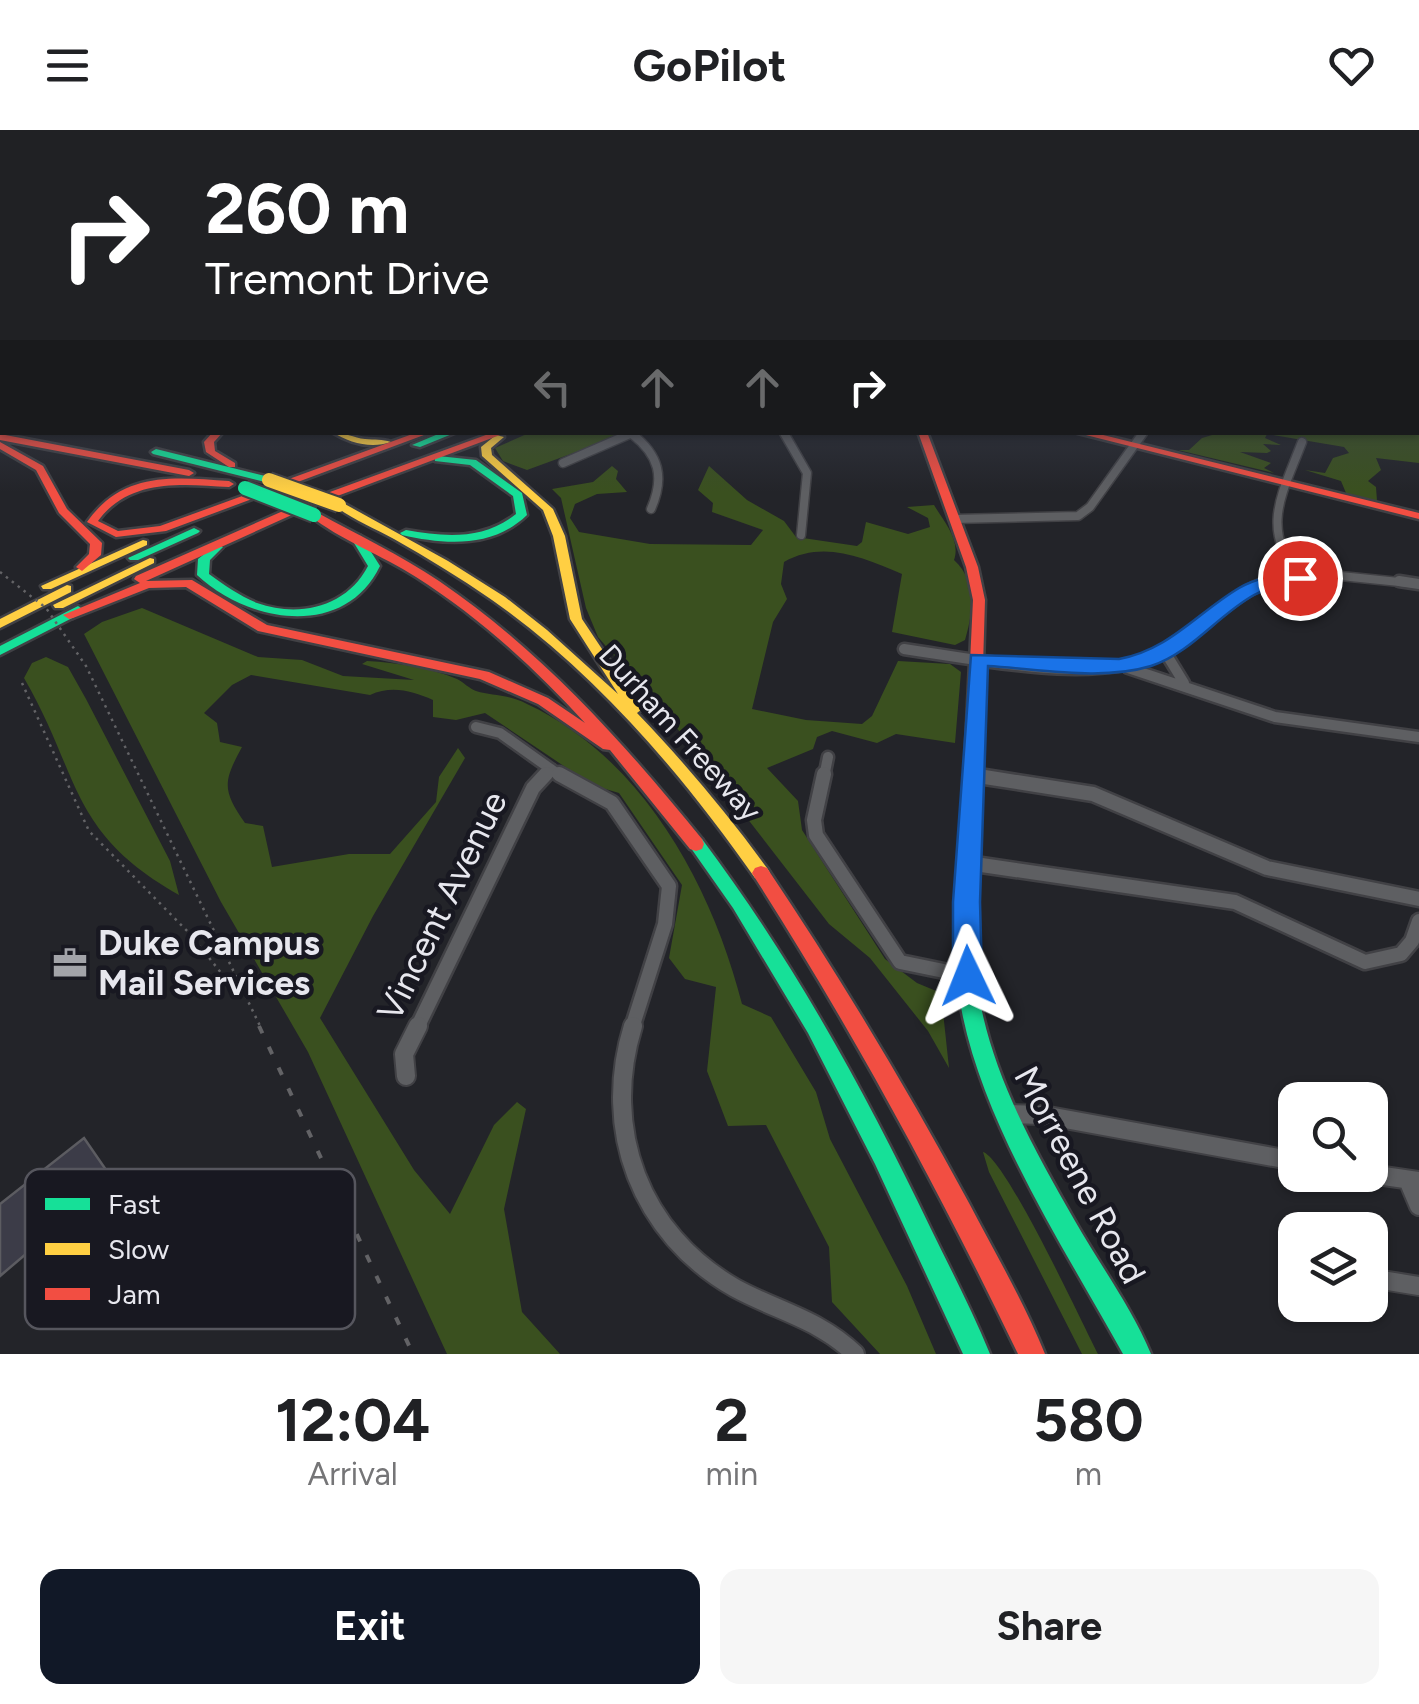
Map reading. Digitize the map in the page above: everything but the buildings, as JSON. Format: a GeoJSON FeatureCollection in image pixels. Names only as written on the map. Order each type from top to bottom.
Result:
{"type":"FeatureCollection","features":[{"type":"Feature","properties":{"kind":"main road","name":"Durham Freeway"},"geometry":{"type":"LineString","coordinates":[[58,435],[240,482],[314,515],[441,586],[525,648],[641,770],[719,874],[827,1051],[976,1354]]}},
{"type":"Feature","properties":{"kind":"main road"},"geometry":{"type":"LineString","coordinates":[[215,435],[209,442],[211,452],[240,482]]}},
{"type":"Feature","properties":{"kind":"main road"},"geometry":{"type":"LineString","coordinates":[[310,473],[344,454],[342,446],[327,435]]}},
{"type":"Feature","properties":{"kind":"main road"},"geometry":{"type":"LineString","coordinates":[[346,435],[371,443],[412,435]]}},
{"type":"Feature","properties":{"kind":"main road"},"geometry":{"type":"LineString","coordinates":[[0,609],[198,518],[419,435]]}},
{"type":"Feature","properties":{"kind":"main road"},"geometry":{"type":"LineString","coordinates":[[0,624],[219,520],[445,435]]}},
{"type":"Feature","properties":{"kind":"main road"},"geometry":{"type":"LineString","coordinates":[[0,636],[144,564],[252,516],[469,435]]}},
{"type":"Feature","properties":{"kind":"main road"},"geometry":{"type":"LineString","coordinates":[[0,651],[245,530],[406,466],[497,435]]}},
{"type":"Feature","properties":{"kind":"main road"},"geometry":{"type":"LineString","coordinates":[[502,435],[488,444],[486,453],[548,508],[559,536],[576,619],[630,695],[638,721]]}},
{"type":"Feature","properties":{"kind":"main road","name":"Morreene Road"},"geometry":{"type":"LineString","coordinates":[[923,435],[976,582],[978,660],[968,863],[968,976],[977,1035],[1006,1114],[1138,1354]]}},
{"type":"Feature","properties":{"kind":"main road"},"geometry":{"type":"LineString","coordinates":[[1104,435],[1139,439],[1288,484],[1419,516]]}},
{"type":"Feature","properties":{"kind":"main road","name":"Durham Freeway"},"geometry":{"type":"LineString","coordinates":[[0,437],[240,482],[269,480],[338,505],[394,531],[504,601],[587,670],[638,721],[724,820],[830,980],[908,1111],[1032,1354]]}},
{"type":"Feature","properties":{"kind":"main road"},"geometry":{"type":"LineString","coordinates":[[0,445],[40,468],[63,511],[96,542],[93,558],[59,580]]}},
{"type":"Feature","properties":{"kind":"main road"},"geometry":{"type":"LineString","coordinates":[[394,531],[476,538],[513,524],[523,510],[518,496],[473,462],[442,458],[406,466]]}},
{"type":"Feature","properties":{"kind":"main road"},"geometry":{"type":"LineString","coordinates":[[198,518],[133,534],[108,533],[92,522],[103,504],[136,488],[176,481],[240,482]]}},
{"type":"Feature","properties":{"kind":"main road"},"geometry":{"type":"LineString","coordinates":[[245,530],[206,555],[201,572],[252,605],[288,613],[331,606],[366,586],[374,566],[354,534]]}},
{"type":"Feature","properties":{"kind":"main road"},"geometry":{"type":"LineString","coordinates":[[69,615],[146,584],[188,583],[263,628],[443,663],[510,685],[570,717],[641,770]]}},
{"type":"Feature","properties":{"kind":"street"},"geometry":{"type":"LineString","coordinates":[[562,463],[629,435]]}},
{"type":"Feature","properties":{"kind":"street"},"geometry":{"type":"LineString","coordinates":[[636,435],[659,464],[661,477],[651,509]]}},
{"type":"Feature","properties":{"kind":"street"},"geometry":{"type":"LineString","coordinates":[[785,435],[806,473],[802,535]]}},
{"type":"Feature","properties":{"kind":"street"},"geometry":{"type":"LineString","coordinates":[[954,518],[1078,516],[1090,506],[1139,439]]}},
{"type":"Feature","properties":{"kind":"street"},"geometry":{"type":"LineString","coordinates":[[1300,578],[1277,547],[1274,533],[1302,442]]}},
{"type":"Feature","properties":{"kind":"street"},"geometry":{"type":"LineString","coordinates":[[1119,666],[1165,652],[1246,592],[1269,582],[1300,578],[1419,584]]}},
{"type":"Feature","properties":{"kind":"street"},"geometry":{"type":"LineString","coordinates":[[904,649],[978,660],[1119,666],[1184,682],[1276,718],[1419,737]]}},
{"type":"Feature","properties":{"kind":"street"},"geometry":{"type":"LineString","coordinates":[[1165,652],[1184,682]]}},
{"type":"Feature","properties":{"kind":"street"},"geometry":{"type":"LineString","coordinates":[[476,727],[500,733],[551,769],[612,803],[669,886],[626,1048],[619,1093],[625,1149],[647,1202],[668,1233],[736,1288],[813,1317],[856,1354]]}},
{"type":"Feature","properties":{"kind":"street"},"geometry":{"type":"LineString","coordinates":[[828,757],[814,820],[828,854],[900,962],[968,976]]}},
{"type":"Feature","properties":{"kind":"street","name":"Vincent Avenue"},"geometry":{"type":"LineString","coordinates":[[406,1076],[404,1054],[532,788],[551,769]]}},
{"type":"Feature","properties":{"kind":"street"},"geometry":{"type":"LineString","coordinates":[[968,863],[1235,902],[1365,962],[1386,962],[1404,953],[1419,920],[1418,898],[1267,868],[1093,794],[972,775]]}},
{"type":"Feature","properties":{"kind":"street"},"geometry":{"type":"LineString","coordinates":[[1006,1114],[1044,1114],[1278,1158]]}},
{"type":"Feature","properties":{"kind":"street"},"geometry":{"type":"LineString","coordinates":[[1388,1176],[1414,1180],[1419,1206]]}},
{"type":"Feature","properties":{"kind":"street"},"geometry":{"type":"LineString","coordinates":[[1388,1281],[1419,1286]]}},
{"type":"Feature","properties":{"kind":"green space"},"geometry":{"type":"Polygon","coordinates":[[[524,435],[623,435],[527,470],[503,461],[495,448],[524,435]]]}},
{"type":"Feature","properties":{"kind":"green space"},"geometry":{"type":"Polygon","coordinates":[[[1266,435],[1265,438],[1281,445],[1263,444],[1271,451],[1267,453],[1240,452],[1271,463],[1264,468],[1274,473],[1178,450],[1189,450],[1202,438],[1266,435]]]}},
{"type":"Feature","properties":{"kind":"green space"},"geometry":{"type":"Polygon","coordinates":[[[1273,435],[1419,435],[1419,463],[1376,458],[1381,470],[1368,481],[1376,487],[1377,501],[1346,493],[1341,481],[1305,470],[1325,473],[1333,458],[1349,453],[1344,447],[1273,435]]]}},
{"type":"Feature","properties":{"kind":"green space"},"geometry":{"type":"Polygon","coordinates":[[[612,466],[618,471],[616,479],[627,492],[597,494],[575,504],[570,518],[579,532],[650,544],[751,545],[763,530],[712,512],[713,503],[698,490],[709,466],[747,500],[784,521],[796,537],[857,546],[862,542],[866,522],[908,534],[930,527],[928,518],[907,507],[934,505],[950,531],[955,545],[954,560],[970,587],[970,619],[965,640],[955,645],[892,632],[902,574],[843,553],[813,552],[799,556],[784,562],[781,584],[787,599],[773,622],[752,709],[806,720],[862,724],[872,716],[898,661],[950,664],[961,672],[955,743],[896,734],[877,743],[832,731],[817,737],[813,749],[767,768],[798,801],[802,830],[885,959],[917,983],[941,993],[949,1068],[928,1031],[870,958],[829,924],[681,733],[598,637],[586,608],[561,498],[552,489],[593,482],[612,466]]]}},
{"type":"Feature","properties":{"kind":"green space"},"geometry":{"type":"Polygon","coordinates":[[[142,608],[258,657],[302,660],[343,676],[414,680],[362,664],[367,661],[413,666],[446,675],[476,691],[527,704],[568,728],[605,757],[667,830],[691,871],[729,959],[742,1004],[771,1017],[816,1092],[830,1139],[907,1286],[936,1354],[880,1354],[832,1302],[829,1247],[766,1125],[728,1126],[707,1071],[716,987],[685,979],[669,958],[682,885],[619,793],[592,785],[485,713],[456,720],[433,717],[433,700],[410,692],[386,690],[370,695],[251,675],[232,685],[204,713],[217,723],[220,742],[242,747],[231,769],[229,794],[245,823],[263,826],[272,867],[349,854],[390,854],[436,802],[439,777],[458,748],[465,758],[373,916],[320,1018],[414,1170],[450,1214],[494,1125],[517,1102],[526,1109],[504,1209],[522,1312],[560,1354],[447,1354],[308,1052],[221,902],[84,634],[102,622],[142,608]]]}},
{"type":"Feature","properties":{"kind":"green space"},"geometry":{"type":"Polygon","coordinates":[[[46,657],[68,667],[86,699],[170,861],[179,895],[143,872],[116,848],[81,800],[24,678],[32,663],[46,657]]]}},
{"type":"Feature","properties":{"kind":"green space"},"geometry":{"type":"Polygon","coordinates":[[[983,1152],[994,1161],[1025,1211],[1098,1354],[1082,1354],[989,1172],[983,1152]]]}},
{"type":"Feature","properties":{"kind":"railway"},"geometry":{"type":"LineString","coordinates":[[0,572],[46,608],[86,666],[261,1028]]}},
{"type":"Feature","properties":{"kind":"railway"},"geometry":{"type":"LineString","coordinates":[[22,683],[89,831],[190,934],[222,974]]}},
{"type":"Feature","properties":{"kind":"railway"},"geometry":{"type":"LineString","coordinates":[[259,1026],[326,1169]]}},
{"type":"Feature","properties":{"kind":"railway"},"geometry":{"type":"LineString","coordinates":[[355,1230],[413,1354]]}},
{"type":"Feature","properties":{"kind":"traffic: fast"},"geometry":{"type":"LineString","coordinates":[[417,445],[445,435]]}},
{"type":"Feature","properties":{"kind":"traffic: fast"},"geometry":{"type":"LineString","coordinates":[[156,452],[269,480]]}},
{"type":"Feature","properties":{"kind":"traffic: fast"},"geometry":{"type":"LineString","coordinates":[[406,533],[467,539],[496,532],[522,515],[518,495],[473,462],[438,459]]}},
{"type":"Feature","properties":{"kind":"traffic: fast"},"geometry":{"type":"LineString","coordinates":[[245,488],[314,515]]}},
{"type":"Feature","properties":{"kind":"traffic: fast"},"geometry":{"type":"LineString","coordinates":[[134,558],[194,531]]}},
{"type":"Feature","properties":{"kind":"traffic: fast"},"geometry":{"type":"LineString","coordinates":[[217,547],[204,559],[203,575],[258,607],[309,612],[342,602],[366,581],[374,566],[357,538]]}},
{"type":"Feature","properties":{"kind":"traffic: fast"},"geometry":{"type":"LineString","coordinates":[[0,651],[78,610]]}},
{"type":"Feature","properties":{"kind":"traffic: fast"},"geometry":{"type":"LineString","coordinates":[[970,828],[967,972],[974,1019],[987,1063],[1045,1191],[1138,1354]]}},
{"type":"Feature","properties":{"kind":"traffic: fast"},"geometry":{"type":"LineString","coordinates":[[696,844],[739,903],[816,1026],[977,1354]]}},
{"type":"Feature","properties":{"kind":"traffic: slow"},"geometry":{"type":"LineString","coordinates":[[343,435],[359,442],[386,442]]}},
{"type":"Feature","properties":{"kind":"traffic: slow"},"geometry":{"type":"LineString","coordinates":[[499,437],[486,447],[487,456],[548,509],[559,536],[576,619],[635,709]]}},
{"type":"Feature","properties":{"kind":"traffic: slow"},"geometry":{"type":"LineString","coordinates":[[269,480],[339,505]]}},
{"type":"Feature","properties":{"kind":"traffic: slow"},"geometry":{"type":"LineString","coordinates":[[339,505],[459,572],[500,600],[584,669],[663,749],[761,873]]}},
{"type":"Feature","properties":{"kind":"traffic: slow"},"geometry":{"type":"LineString","coordinates":[[47,586],[143,543]]}},
{"type":"Feature","properties":{"kind":"traffic: slow"},"geometry":{"type":"LineString","coordinates":[[59,605],[150,561]]}},
{"type":"Feature","properties":{"kind":"traffic: slow"},"geometry":{"type":"LineString","coordinates":[[0,624],[67,589]]}},
{"type":"Feature","properties":{"kind":"traffic: jam"},"geometry":{"type":"LineString","coordinates":[[216,435],[209,442],[211,452],[232,465]]}},
{"type":"Feature","properties":{"kind":"traffic: jam"},"geometry":{"type":"LineString","coordinates":[[229,484],[172,482],[134,488],[103,506],[92,522],[116,534],[162,529],[420,435]]}},
{"type":"Feature","properties":{"kind":"traffic: jam"},"geometry":{"type":"LineString","coordinates":[[140,579],[312,502],[496,435]]}},
{"type":"Feature","properties":{"kind":"traffic: jam"},"geometry":{"type":"LineString","coordinates":[[923,435],[972,567],[979,600],[970,828]]}},
{"type":"Feature","properties":{"kind":"traffic: jam"},"geometry":{"type":"LineString","coordinates":[[1090,435],[1419,516]]}},
{"type":"Feature","properties":{"kind":"traffic: jam"},"geometry":{"type":"LineString","coordinates":[[0,437],[189,473]]}},
{"type":"Feature","properties":{"kind":"traffic: jam"},"geometry":{"type":"LineString","coordinates":[[0,445],[40,468],[63,511],[96,543],[95,555],[82,567]]}},
{"type":"Feature","properties":{"kind":"traffic: jam"},"geometry":{"type":"LineString","coordinates":[[314,515],[421,575],[509,640],[608,737],[696,844]]}},
{"type":"Feature","properties":{"kind":"traffic: jam"},"geometry":{"type":"LineString","coordinates":[[69,615],[147,584],[188,583],[263,628],[484,675],[543,701],[608,745]]}},
{"type":"Feature","properties":{"kind":"traffic: jam"},"geometry":{"type":"LineString","coordinates":[[761,873],[836,990],[905,1109],[1032,1354]]}},
{"type":"Feature","properties":{"kind":"place","name":"Duke Campus Mail Services"},"geometry":{"type":"Point","coordinates":[70,963]}},
{"type":"Feature","properties":{"kind":"route"},"geometry":{"type":"LineString","coordinates":[[968,976],[966,902],[978,660],[1119,666],[1147,660],[1171,648],[1246,592],[1269,582],[1300,578]]}}]}
